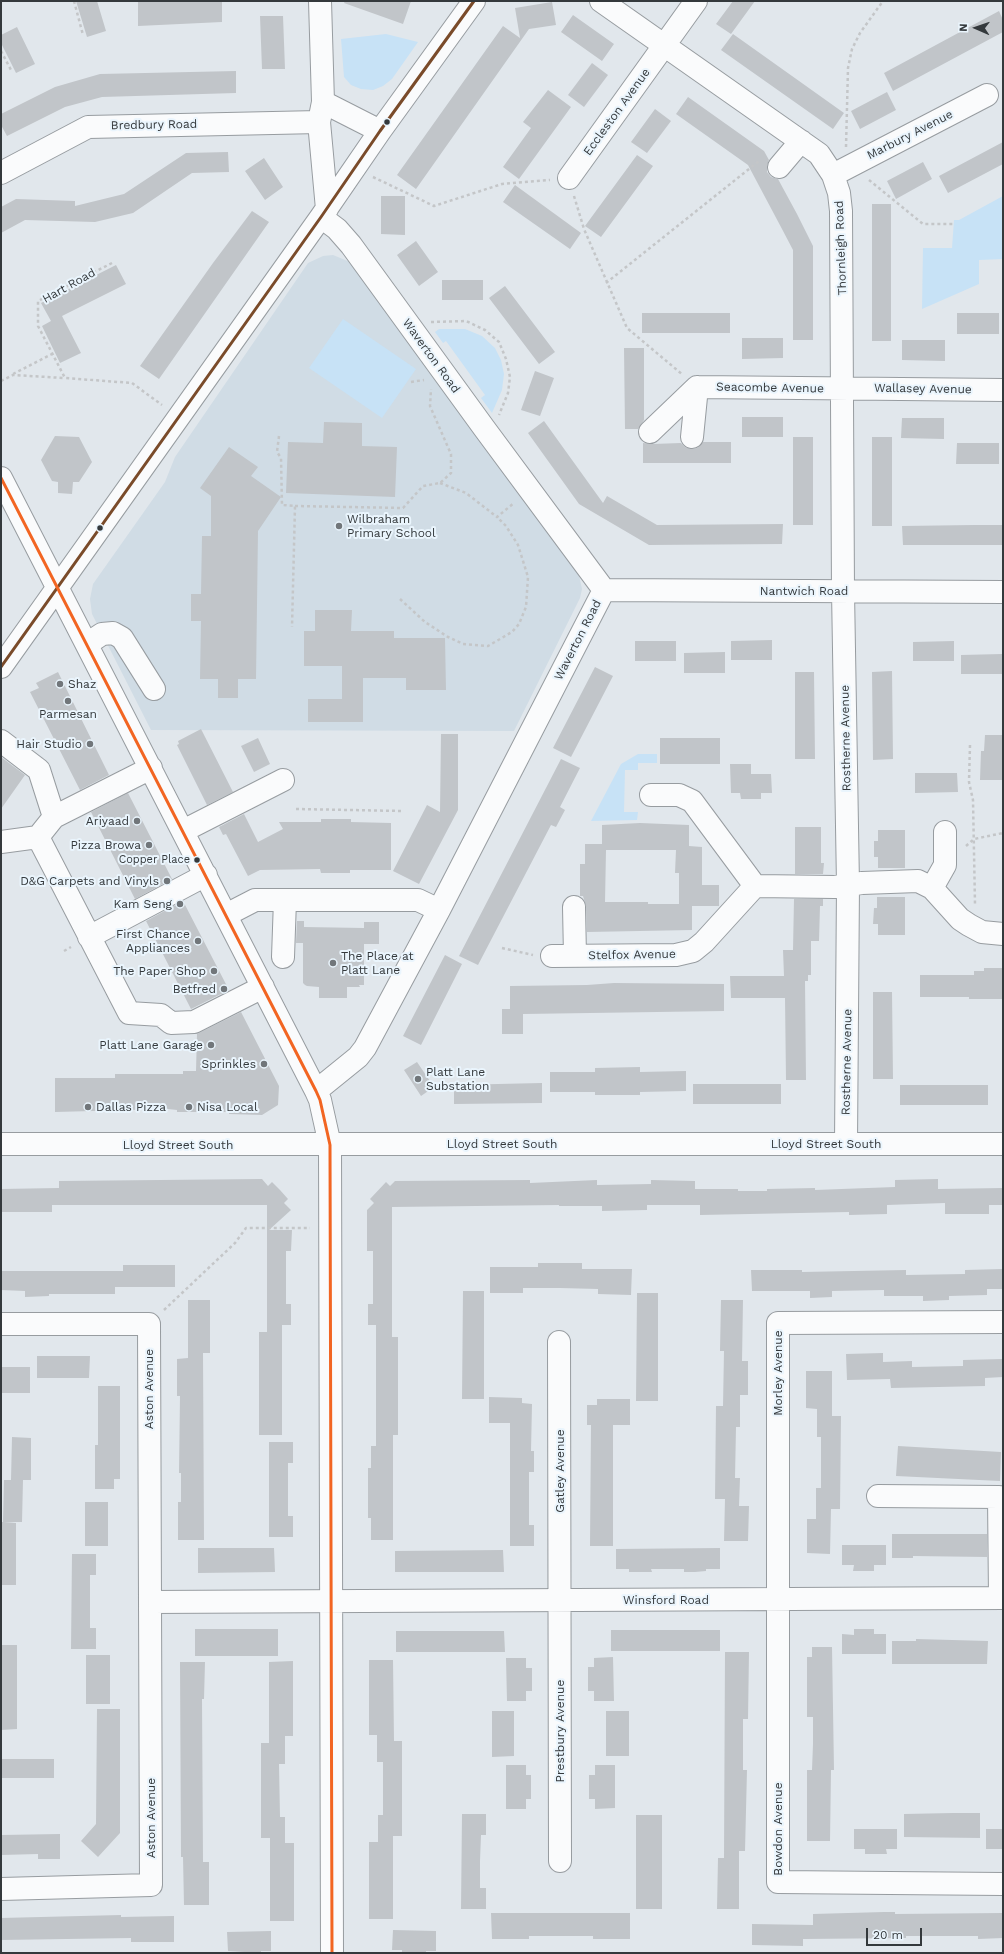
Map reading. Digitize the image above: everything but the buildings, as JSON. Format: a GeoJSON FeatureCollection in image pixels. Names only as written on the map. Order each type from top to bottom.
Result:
{"type":"FeatureCollection","features":[{"type":"Feature","properties":{"kind":"street"},"geometry":{"type":"LineString","coordinates":[[320,1],[324,213]]}},
{"type":"Feature","properties":{"kind":"street"},"geometry":{"type":"LineString","coordinates":[[1,667],[57,586],[324,213],[380,131],[474,1]]}},
{"type":"Feature","properties":{"kind":"street","name":"Thornleigh Road"},"geometry":{"type":"LineString","coordinates":[[601,1],[842,170],[839,193],[841,211],[843,388],[843,591]]}},
{"type":"Feature","properties":{"kind":"street","name":"Eccleston Avenue"},"geometry":{"type":"LineString","coordinates":[[569,178],[696,1]]}},
{"type":"Feature","properties":{"kind":"street","name":"Marbury Avenue"},"geometry":{"type":"LineString","coordinates":[[842,170],[987,95]]}},
{"type":"Feature","properties":{"kind":"street"},"geometry":{"type":"LineString","coordinates":[[321,112],[380,131]]}},
{"type":"Feature","properties":{"kind":"street","name":"Bredbury Road"},"geometry":{"type":"LineString","coordinates":[[1,173],[88,127],[321,112]]}},
{"type":"Feature","properties":{"kind":"street"},"geometry":{"type":"LineString","coordinates":[[770,163],[801,142]]}},
{"type":"Feature","properties":{"kind":"street","name":"Waverton Road"},"geometry":{"type":"LineString","coordinates":[[316,1091],[358,1057],[364,1048],[439,910],[604,590],[351,245],[324,213]]}},
{"type":"Feature","properties":{"kind":"street"},"geometry":{"type":"LineString","coordinates":[[650,432],[697,387]]}},
{"type":"Feature","properties":{"kind":"street"},"geometry":{"type":"LineString","coordinates":[[692,438],[697,387]]}},
{"type":"Feature","properties":{"kind":"street","name":"Seacombe Avenue"},"geometry":{"type":"LineString","coordinates":[[697,387],[843,388]]}},
{"type":"Feature","properties":{"kind":"street","name":"Wallasey Avenue"},"geometry":{"type":"LineString","coordinates":[[843,388],[1003,390]]}},
{"type":"Feature","properties":{"kind":"street"},"geometry":{"type":"LineString","coordinates":[[1,478],[206,875],[320,1100],[330,1145],[332,1953]]}},
{"type":"Feature","properties":{"kind":"street","name":"Nantwich Road"},"geometry":{"type":"LineString","coordinates":[[604,590],[1003,592]]}},
{"type":"Feature","properties":{"kind":"street","name":"Rostherne Avenue"},"geometry":{"type":"LineString","coordinates":[[843,591],[848,886],[846,1144]]}},
{"type":"Feature","properties":{"kind":"street"},"geometry":{"type":"LineString","coordinates":[[87,644],[102,634],[114,633],[122,638],[154,689]]}},
{"type":"Feature","properties":{"kind":"street"},"geometry":{"type":"LineString","coordinates":[[1,741],[39,770],[54,817]]}},
{"type":"Feature","properties":{"kind":"street"},"geometry":{"type":"LineString","coordinates":[[1,842],[38,837],[54,817],[151,768]]}},
{"type":"Feature","properties":{"kind":"street"},"geometry":{"type":"LineString","coordinates":[[183,832],[283,780]]}},
{"type":"Feature","properties":{"kind":"street"},"geometry":{"type":"LineString","coordinates":[[651,794],[679,795],[692,801],[755,886],[848,886],[918,881],[932,888],[960,919],[975,929],[982,932],[1003,934]]}},
{"type":"Feature","properties":{"kind":"street"},"geometry":{"type":"LineString","coordinates":[[932,888],[945,865],[945,832]]}},
{"type":"Feature","properties":{"kind":"street"},"geometry":{"type":"LineString","coordinates":[[38,837],[129,1013],[161,1015],[171,1023],[194,1022],[263,987]]}},
{"type":"Feature","properties":{"kind":"street"},"geometry":{"type":"LineString","coordinates":[[89,937],[206,875]]}},
{"type":"Feature","properties":{"kind":"street","name":"Stelfox Avenue"},"geometry":{"type":"LineString","coordinates":[[552,956],[676,955],[693,951],[704,942],[755,886]]}},
{"type":"Feature","properties":{"kind":"street"},"geometry":{"type":"LineString","coordinates":[[226,915],[255,900],[418,900],[439,910]]}},
{"type":"Feature","properties":{"kind":"street"},"geometry":{"type":"LineString","coordinates":[[283,957],[284,900]]}},
{"type":"Feature","properties":{"kind":"street"},"geometry":{"type":"LineString","coordinates":[[574,907],[575,956]]}},
{"type":"Feature","properties":{"kind":"street","name":"Lloyd Street South"},"geometry":{"type":"LineString","coordinates":[[1,1144],[1003,1144]]}},
{"type":"Feature","properties":{"kind":"street","name":"Morley Avenue"},"geometry":{"type":"LineString","coordinates":[[778,1600],[778,1324],[1003,1322]]}},
{"type":"Feature","properties":{"kind":"street"},"geometry":{"type":"LineString","coordinates":[[1,1324],[149,1324]]}},
{"type":"Feature","properties":{"kind":"street","name":"Aston Avenue"},"geometry":{"type":"LineString","coordinates":[[1,1889],[151,1885],[149,1324]]}},
{"type":"Feature","properties":{"kind":"street","name":"Gatley Avenue"},"geometry":{"type":"LineString","coordinates":[[559,1342],[560,1601]]}},
{"type":"Feature","properties":{"kind":"street","name":"Winsford Road"},"geometry":{"type":"LineString","coordinates":[[331,1602],[1002,1598],[999,1497],[878,1496]]}},
{"type":"Feature","properties":{"kind":"street","name":"Bowdon Avenue"},"geometry":{"type":"LineString","coordinates":[[778,1600],[778,1882],[1003,1884]]}},
{"type":"Feature","properties":{"kind":"street","name":"Prestbury Avenue"},"geometry":{"type":"LineString","coordinates":[[560,1601],[560,1861]]}},
{"type":"Feature","properties":{"kind":"street"},"geometry":{"type":"LineString","coordinates":[[150,1602],[331,1602]]}},
{"type":"Feature","properties":{"kind":"path"},"geometry":{"type":"LineString","coordinates":[[74,1],[78,10],[83,35]]}},
{"type":"Feature","properties":{"kind":"path"},"geometry":{"type":"LineString","coordinates":[[883,1],[860,33],[852,49],[848,68],[845,155],[842,170],[923,224],[954,224]]}},
{"type":"Feature","properties":{"kind":"path"},"geometry":{"type":"LineString","coordinates":[[1,51],[11,70]]}},
{"type":"Feature","properties":{"kind":"path"},"geometry":{"type":"LineString","coordinates":[[606,282],[770,163]]}},
{"type":"Feature","properties":{"kind":"path"},"geometry":{"type":"LineString","coordinates":[[354,169],[434,206],[502,184],[569,178],[584,229],[627,328],[697,387]]}},
{"type":"Feature","properties":{"kind":"path","name":"Hart Road"},"geometry":{"type":"LineString","coordinates":[[65,378],[38,326],[38,301],[112,263]]}},
{"type":"Feature","properties":{"kind":"path"},"geometry":{"type":"LineString","coordinates":[[415,333],[432,322],[466,321],[485,330],[499,342],[506,359],[510,377],[508,393],[497,418],[484,428]]}},
{"type":"Feature","properties":{"kind":"path"},"geometry":{"type":"LineString","coordinates":[[1,381],[52,354]]}},
{"type":"Feature","properties":{"kind":"path"},"geometry":{"type":"LineString","coordinates":[[13,375],[132,383],[178,418]]}},
{"type":"Feature","properties":{"kind":"path"},"geometry":{"type":"LineString","coordinates":[[411,382],[431,379]]}},
{"type":"Feature","properties":{"kind":"path"},"geometry":{"type":"LineString","coordinates":[[279,436],[277,452],[281,458],[282,505],[403,508],[423,486],[440,482],[451,473],[451,454],[430,406],[431,386]]}},
{"type":"Feature","properties":{"kind":"path"},"geometry":{"type":"LineString","coordinates":[[400,598],[425,622],[448,637],[462,644],[488,646],[512,632],[519,624],[526,607],[528,577],[518,545],[506,526],[497,517],[466,493],[440,482]]}},
{"type":"Feature","properties":{"kind":"path"},"geometry":{"type":"LineString","coordinates":[[497,517],[530,490]]}},
{"type":"Feature","properties":{"kind":"path"},"geometry":{"type":"LineString","coordinates":[[292,627],[295,506]]}},
{"type":"Feature","properties":{"kind":"path"},"geometry":{"type":"LineString","coordinates":[[970,745],[969,782],[973,800],[975,929]]}},
{"type":"Feature","properties":{"kind":"path"},"geometry":{"type":"LineString","coordinates":[[296,809],[403,811]]}},
{"type":"Feature","properties":{"kind":"path"},"geometry":{"type":"LineString","coordinates":[[945,865],[974,839],[1003,833]]}},
{"type":"Feature","properties":{"kind":"path"},"geometry":{"type":"LineString","coordinates":[[502,948],[527,954],[552,956]]}},
{"type":"Feature","properties":{"kind":"path"},"geometry":{"type":"LineString","coordinates":[[149,1324],[234,1243],[246,1228],[330,1228]]}},
{"type":"Feature","properties":{"kind":"shaded area"},"geometry":{"type":"Polygon","coordinates":[[[386,34],[418,42],[392,79],[383,86],[373,90],[361,89],[351,85],[344,77],[341,39],[386,34]]]}},
{"type":"Feature","properties":{"kind":"shaded area"},"geometry":{"type":"Polygon","coordinates":[[[1003,196],[1003,259],[979,260],[979,284],[922,309],[923,248],[952,248],[954,220],[959,220],[1003,196]]]}},
{"type":"Feature","properties":{"kind":"shaded area","name":"Wilbraham Primary School"},"geometry":{"type":"Polygon","coordinates":[[[333,255],[350,262],[579,575],[582,589],[580,598],[514,731],[151,730],[92,614],[90,599],[93,584],[165,482],[175,457],[308,263],[323,256],[333,255]]]}},
{"type":"Feature","properties":{"kind":"shaded area"},"geometry":{"type":"Polygon","coordinates":[[[343,319],[416,369],[382,418],[309,368],[343,319]]]}},
{"type":"Feature","properties":{"kind":"shaded area"},"geometry":{"type":"Polygon","coordinates":[[[439,329],[465,329],[482,336],[495,348],[501,360],[504,374],[502,390],[492,413],[481,398],[485,395],[446,341],[443,343],[435,332],[439,329]]]}},
{"type":"Feature","properties":{"kind":"shaded area"},"geometry":{"type":"Polygon","coordinates":[[[638,754],[657,754],[657,763],[638,763],[638,770],[625,770],[624,812],[638,812],[637,820],[591,821],[621,764],[638,754]]]}},
{"type":"Feature","properties":{"kind":"transit line"},"geometry":{"type":"LineString","coordinates":[[1,667],[321,217],[380,131],[474,1]]}},
{"type":"Feature","properties":{"kind":"transit line"},"geometry":{"type":"LineString","coordinates":[[1,478],[320,1100],[330,1145],[332,1953]]}},
{"type":"Feature","properties":{"kind":"place","name":"Wilbraham Primary School"},"geometry":{"type":"Point","coordinates":[339,526]}},
{"type":"Feature","properties":{"kind":"place","name":"Shaz"},"geometry":{"type":"Point","coordinates":[60,684]}},
{"type":"Feature","properties":{"kind":"place","name":"Parmesan"},"geometry":{"type":"Point","coordinates":[68,701]}},
{"type":"Feature","properties":{"kind":"place","name":"Hair Studio"},"geometry":{"type":"Point","coordinates":[90,744]}},
{"type":"Feature","properties":{"kind":"place","name":"Ariyaad"},"geometry":{"type":"Point","coordinates":[137,821]}},
{"type":"Feature","properties":{"kind":"place","name":"Pizza Browa"},"geometry":{"type":"Point","coordinates":[149,845]}},
{"type":"Feature","properties":{"kind":"place","name":"Copper Place"},"geometry":{"type":"Point","coordinates":[197,860]}},
{"type":"Feature","properties":{"kind":"place","name":"D&G Carpets and Vinyls"},"geometry":{"type":"Point","coordinates":[167,881]}},
{"type":"Feature","properties":{"kind":"place","name":"Kam Seng"},"geometry":{"type":"Point","coordinates":[180,904]}},
{"type":"Feature","properties":{"kind":"place","name":"First Chance Appliances"},"geometry":{"type":"Point","coordinates":[198,941]}},
{"type":"Feature","properties":{"kind":"place","name":"The Place at Platt Lane"},"geometry":{"type":"Point","coordinates":[333,963]}},
{"type":"Feature","properties":{"kind":"place","name":"The Paper Shop"},"geometry":{"type":"Point","coordinates":[214,971]}},
{"type":"Feature","properties":{"kind":"place","name":"Betfred"},"geometry":{"type":"Point","coordinates":[224,989]}},
{"type":"Feature","properties":{"kind":"place","name":"Platt Lane Garage"},"geometry":{"type":"Point","coordinates":[211,1045]}},
{"type":"Feature","properties":{"kind":"place","name":"Sprinkles"},"geometry":{"type":"Point","coordinates":[264,1064]}},
{"type":"Feature","properties":{"kind":"place","name":"Platt Lane Substation"},"geometry":{"type":"Point","coordinates":[418,1079]}},
{"type":"Feature","properties":{"kind":"place","name":"Dallas Pizza"},"geometry":{"type":"Point","coordinates":[88,1107]}},
{"type":"Feature","properties":{"kind":"place","name":"Nisa Local"},"geometry":{"type":"Point","coordinates":[189,1107]}}]}
